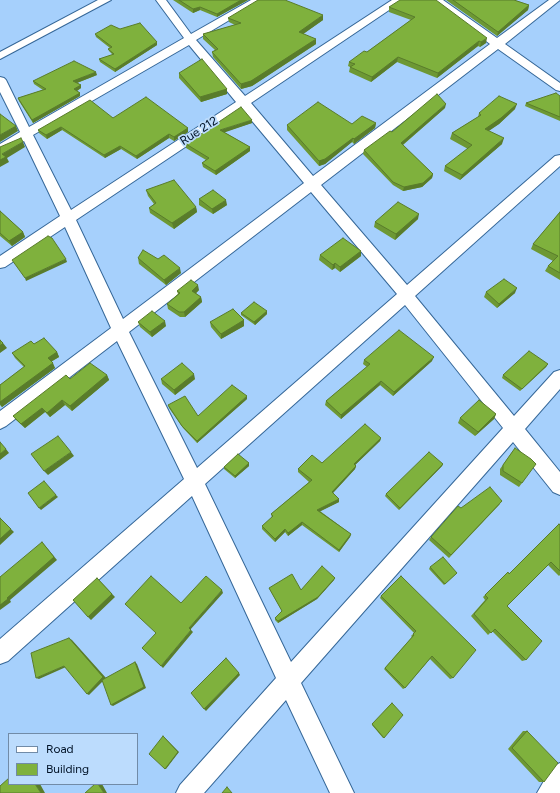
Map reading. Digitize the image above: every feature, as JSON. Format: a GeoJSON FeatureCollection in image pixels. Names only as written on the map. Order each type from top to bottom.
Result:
{"type":"FeatureCollection","features":[{"type":"Feature","properties":{"kind":"street"},"geometry":{"type":"LineString","coordinates":[[0,56],[106,0]]}},
{"type":"Feature","properties":{"kind":"street"},"geometry":{"type":"LineString","coordinates":[[161,0],[190,38],[406,295],[560,486]]}},
{"type":"Feature","properties":{"kind":"street"},"geometry":{"type":"LineString","coordinates":[[0,148],[258,0]]}},
{"type":"Feature","properties":{"kind":"street","name":"Rue 212"},"geometry":{"type":"LineString","coordinates":[[0,263],[399,0]]}},
{"type":"Feature","properties":{"kind":"street"},"geometry":{"type":"LineString","coordinates":[[436,0],[560,88]]}},
{"type":"Feature","properties":{"kind":"street"},"geometry":{"type":"LineString","coordinates":[[0,422],[555,0]]}},
{"type":"Feature","properties":{"kind":"street"},"geometry":{"type":"LineString","coordinates":[[0,80],[68,218],[120,330],[342,793]]}},
{"type":"Feature","properties":{"kind":"street"},"geometry":{"type":"LineString","coordinates":[[0,653],[560,159]]}},
{"type":"Feature","properties":{"kind":"street"},"geometry":{"type":"LineString","coordinates":[[188,793],[560,377]]}},
{"type":"Feature","properties":{"kind":"street"},"geometry":{"type":"LineString","coordinates":[[549,793],[560,775]]}},
{"type":"Feature","properties":{"kind":"building"},"geometry":{"type":"Polygon","coordinates":[[[179,0],[241,0],[217,14],[200,7],[193,9],[179,0]]]}},
{"type":"Feature","properties":{"kind":"building"},"geometry":{"type":"Polygon","coordinates":[[[258,0],[285,0],[323,15],[299,32],[316,39],[251,81],[241,84],[212,52],[218,49],[203,34],[241,23],[228,18],[258,0]]]}},
{"type":"Feature","properties":{"kind":"building"},"geometry":{"type":"Polygon","coordinates":[[[400,0],[436,0],[487,38],[481,42],[479,41],[438,73],[398,57],[372,77],[350,67],[355,64],[349,62],[364,51],[367,52],[415,17],[389,7],[400,0]]]}},
{"type":"Feature","properties":{"kind":"building"},"geometry":{"type":"Polygon","coordinates":[[[453,0],[514,0],[529,5],[498,32],[453,0]]]}},
{"type":"Feature","properties":{"kind":"building"},"geometry":{"type":"Polygon","coordinates":[[[140,23],[157,42],[115,69],[99,59],[114,54],[108,49],[112,47],[95,34],[111,25],[120,29],[140,23]]]}},
{"type":"Feature","properties":{"kind":"building"},"geometry":{"type":"Polygon","coordinates":[[[202,59],[227,89],[200,97],[179,73],[202,59]]]}},
{"type":"Feature","properties":{"kind":"building"},"geometry":{"type":"Polygon","coordinates":[[[74,61],[96,72],[73,81],[81,85],[74,89],[80,93],[32,120],[18,98],[46,89],[33,81],[74,61]]]}},
{"type":"Feature","properties":{"kind":"building"},"geometry":{"type":"Polygon","coordinates":[[[556,93],[560,96],[560,117],[526,103],[556,93]]]}},
{"type":"Feature","properties":{"kind":"building"},"geometry":{"type":"Polygon","coordinates":[[[437,94],[446,104],[401,143],[433,174],[423,183],[404,187],[393,182],[364,150],[390,131],[392,132],[437,94]]]}},
{"type":"Feature","properties":{"kind":"building"},"geometry":{"type":"Polygon","coordinates":[[[499,96],[517,104],[485,129],[504,138],[462,175],[445,166],[472,145],[452,133],[481,115],[479,113],[499,96]]]}},
{"type":"Feature","properties":{"kind":"building"},"geometry":{"type":"Polygon","coordinates":[[[146,97],[188,128],[174,137],[169,134],[136,156],[120,146],[104,155],[61,127],[46,135],[38,130],[90,100],[113,118],[146,97]]]}},
{"type":"Feature","properties":{"kind":"building"},"geometry":{"type":"Polygon","coordinates":[[[318,102],[352,124],[362,116],[376,123],[325,159],[319,161],[287,125],[318,102]]]}},
{"type":"Feature","properties":{"kind":"building"},"geometry":{"type":"Polygon","coordinates":[[[241,107],[252,120],[220,130],[250,147],[215,171],[202,163],[209,158],[186,144],[241,107]]]}},
{"type":"Feature","properties":{"kind":"building"},"geometry":{"type":"Polygon","coordinates":[[[0,114],[16,126],[0,135],[0,114]]]}},
{"type":"Feature","properties":{"kind":"building"},"geometry":{"type":"Polygon","coordinates":[[[21,138],[23,142],[2,154],[6,157],[0,160],[0,147],[21,138]]]}},
{"type":"Feature","properties":{"kind":"building"},"geometry":{"type":"Polygon","coordinates":[[[174,180],[196,207],[172,223],[149,208],[156,203],[146,190],[174,180]]]}},
{"type":"Feature","properties":{"kind":"building"},"geometry":{"type":"Polygon","coordinates":[[[213,190],[226,200],[212,209],[199,199],[213,190]]]}},
{"type":"Feature","properties":{"kind":"building"},"geometry":{"type":"Polygon","coordinates":[[[398,202],[419,214],[396,234],[375,222],[398,202]]]}},
{"type":"Feature","properties":{"kind":"building"},"geometry":{"type":"Polygon","coordinates":[[[0,211],[23,232],[9,241],[0,233],[0,211]]]}},
{"type":"Feature","properties":{"kind":"building"},"geometry":{"type":"Polygon","coordinates":[[[560,212],[560,273],[548,266],[558,256],[533,244],[560,212]]]}},
{"type":"Feature","properties":{"kind":"building"},"geometry":{"type":"Polygon","coordinates":[[[48,236],[52,238],[66,259],[25,278],[12,260],[48,236]]]}},
{"type":"Feature","properties":{"kind":"building"},"geometry":{"type":"Polygon","coordinates":[[[343,238],[361,251],[340,267],[335,263],[333,265],[320,255],[343,238]]]}},
{"type":"Feature","properties":{"kind":"building"},"geometry":{"type":"Polygon","coordinates":[[[143,250],[158,259],[164,255],[180,268],[164,280],[138,258],[143,250]]]}},
{"type":"Feature","properties":{"kind":"building"},"geometry":{"type":"Polygon","coordinates":[[[504,279],[517,288],[499,304],[486,292],[504,279]]]}},
{"type":"Feature","properties":{"kind":"building"},"geometry":{"type":"Polygon","coordinates":[[[191,280],[198,285],[192,291],[201,297],[184,312],[179,312],[167,304],[180,293],[177,291],[191,280]]]}},
{"type":"Feature","properties":{"kind":"building"},"geometry":{"type":"Polygon","coordinates":[[[254,302],[267,311],[254,322],[241,313],[254,302]]]}},
{"type":"Feature","properties":{"kind":"building"},"geometry":{"type":"Polygon","coordinates":[[[233,309],[244,320],[221,334],[210,322],[233,309]]]}},
{"type":"Feature","properties":{"kind":"building"},"geometry":{"type":"Polygon","coordinates":[[[152,311],[165,321],[150,332],[138,322],[152,311]]]}},
{"type":"Feature","properties":{"kind":"building"},"geometry":{"type":"Polygon","coordinates":[[[399,330],[434,357],[394,392],[381,381],[341,415],[326,401],[370,364],[364,360],[399,330]]]}},
{"type":"Feature","properties":{"kind":"building"},"geometry":{"type":"Polygon","coordinates":[[[44,338],[57,352],[48,358],[53,363],[0,402],[0,385],[25,366],[12,353],[31,341],[34,344],[44,338]]]}},
{"type":"Feature","properties":{"kind":"building"},"geometry":{"type":"Polygon","coordinates":[[[529,351],[548,364],[522,389],[503,375],[529,351]]]}},
{"type":"Feature","properties":{"kind":"building"},"geometry":{"type":"Polygon","coordinates":[[[90,363],[107,375],[70,406],[62,400],[47,413],[42,408],[21,424],[13,416],[66,375],[70,379],[90,363]]]}},
{"type":"Feature","properties":{"kind":"building"},"geometry":{"type":"Polygon","coordinates":[[[182,363],[194,374],[174,390],[161,379],[182,363]]]}},
{"type":"Feature","properties":{"kind":"building"},"geometry":{"type":"Polygon","coordinates":[[[232,385],[247,396],[197,441],[182,426],[168,405],[185,396],[198,416],[232,385]]]}},
{"type":"Feature","properties":{"kind":"building"},"geometry":{"type":"Polygon","coordinates":[[[479,400],[496,414],[478,432],[460,418],[479,400]]]}},
{"type":"Feature","properties":{"kind":"building"},"geometry":{"type":"Polygon","coordinates":[[[365,424],[381,438],[354,464],[356,466],[332,492],[339,499],[317,510],[351,534],[339,550],[302,522],[288,533],[285,529],[275,539],[262,526],[273,516],[271,514],[312,480],[298,469],[312,455],[322,463],[365,424]]]}},
{"type":"Feature","properties":{"kind":"building"},"geometry":{"type":"Polygon","coordinates":[[[58,436],[71,452],[44,471],[31,454],[58,436]]]}},
{"type":"Feature","properties":{"kind":"building"},"geometry":{"type":"Polygon","coordinates":[[[0,442],[6,449],[0,454],[0,442]]]}},
{"type":"Feature","properties":{"kind":"building"},"geometry":{"type":"Polygon","coordinates":[[[515,448],[536,464],[522,483],[503,471],[503,465],[515,448]]]}},
{"type":"Feature","properties":{"kind":"building"},"geometry":{"type":"Polygon","coordinates":[[[429,452],[443,464],[400,508],[386,494],[429,452]]]}},
{"type":"Feature","properties":{"kind":"building"},"geometry":{"type":"Polygon","coordinates":[[[238,454],[249,463],[235,476],[224,467],[238,454]]]}},
{"type":"Feature","properties":{"kind":"building"},"geometry":{"type":"Polygon","coordinates":[[[44,481],[56,495],[39,508],[28,493],[44,481]]]}},
{"type":"Feature","properties":{"kind":"building"},"geometry":{"type":"Polygon","coordinates":[[[490,487],[502,501],[451,555],[431,537],[458,506],[461,508],[490,487]]]}},
{"type":"Feature","properties":{"kind":"building"},"geometry":{"type":"Polygon","coordinates":[[[0,518],[11,529],[0,539],[0,518]]]}},
{"type":"Feature","properties":{"kind":"building"},"geometry":{"type":"Polygon","coordinates":[[[559,524],[560,571],[551,562],[507,606],[542,641],[526,660],[495,629],[491,633],[474,614],[488,598],[485,595],[508,572],[509,574],[559,524]]]}},
{"type":"Feature","properties":{"kind":"building"},"geometry":{"type":"Polygon","coordinates":[[[42,542],[54,557],[0,605],[0,577],[42,542]]]}},
{"type":"Feature","properties":{"kind":"building"},"geometry":{"type":"Polygon","coordinates":[[[443,557],[457,573],[445,584],[430,567],[443,557]]]}},
{"type":"Feature","properties":{"kind":"building"},"geometry":{"type":"Polygon","coordinates":[[[322,566],[335,578],[318,597],[278,621],[275,618],[282,611],[269,588],[292,574],[301,590],[322,566]]]}},
{"type":"Feature","properties":{"kind":"building"},"geometry":{"type":"Polygon","coordinates":[[[151,576],[181,603],[206,576],[222,590],[189,628],[191,630],[161,666],[142,648],[156,633],[125,604],[151,576]]]}},
{"type":"Feature","properties":{"kind":"building"},"geometry":{"type":"Polygon","coordinates":[[[401,576],[476,650],[453,678],[432,656],[405,688],[385,668],[416,631],[381,596],[401,576]]]}},
{"type":"Feature","properties":{"kind":"building"},"geometry":{"type":"Polygon","coordinates":[[[97,578],[112,594],[88,617],[73,600],[97,578]]]}},
{"type":"Feature","properties":{"kind":"building"},"geometry":{"type":"Polygon","coordinates":[[[69,638],[103,677],[87,694],[64,666],[36,678],[31,653],[69,638]]]}},
{"type":"Feature","properties":{"kind":"building"},"geometry":{"type":"Polygon","coordinates":[[[226,658],[239,673],[204,709],[191,693],[226,658]]]}},
{"type":"Feature","properties":{"kind":"building"},"geometry":{"type":"Polygon","coordinates":[[[135,662],[144,687],[111,705],[102,680],[135,662]]]}},
{"type":"Feature","properties":{"kind":"building"},"geometry":{"type":"Polygon","coordinates":[[[392,703],[403,715],[384,738],[372,724],[392,703]]]}},
{"type":"Feature","properties":{"kind":"building"},"geometry":{"type":"Polygon","coordinates":[[[527,731],[558,763],[544,782],[512,748],[527,731]]]}},
{"type":"Feature","properties":{"kind":"building"},"geometry":{"type":"Polygon","coordinates":[[[163,736],[178,752],[165,769],[149,754],[163,736]]]}},
{"type":"Feature","properties":{"kind":"building"},"geometry":{"type":"Polygon","coordinates":[[[8,779],[8,785],[36,785],[41,793],[0,793],[0,786],[8,779]]]}},
{"type":"Feature","properties":{"kind":"building"},"geometry":{"type":"Polygon","coordinates":[[[94,785],[99,785],[104,793],[85,793],[94,785]]]}},
{"type":"Feature","properties":{"kind":"building"},"geometry":{"type":"Polygon","coordinates":[[[227,787],[232,793],[222,793],[227,787]]]}}]}
